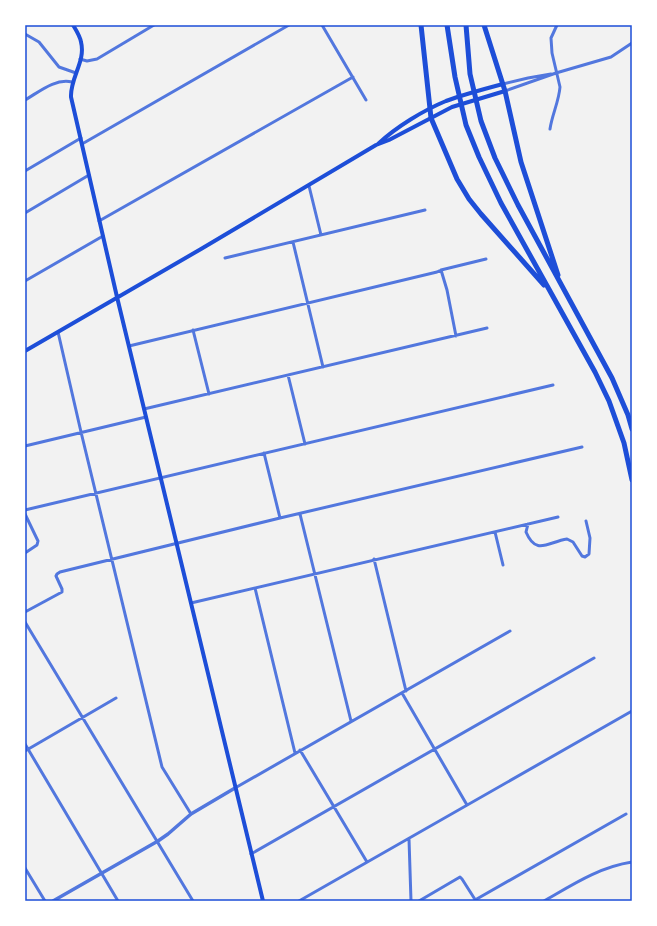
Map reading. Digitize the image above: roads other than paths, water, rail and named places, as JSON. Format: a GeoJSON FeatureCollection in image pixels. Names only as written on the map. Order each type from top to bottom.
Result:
{"type":"FeatureCollection","features":[{"type":"Feature","properties":{"kind":"highway"},"geometry":{"type":"LineString","coordinates":[[421,25],[431,118],[457,179],[469,199],[552,294]]}},
{"type":"Feature","properties":{"kind":"highway"},"geometry":{"type":"LineString","coordinates":[[447,25],[455,77],[466,125],[479,157],[501,203],[595,372],[609,401],[624,443],[632,480]]}},
{"type":"Feature","properties":{"kind":"highway"},"geometry":{"type":"LineString","coordinates":[[466,25],[470,74],[481,121],[495,158],[511,192],[612,378],[628,414],[632,429]]}},
{"type":"Feature","properties":{"kind":"highway"},"geometry":{"type":"LineString","coordinates":[[484,25],[505,91],[521,162],[563,287]]}},
{"type":"Feature","properties":{"kind":"main road"},"geometry":{"type":"LineString","coordinates":[[73,25],[81,42],[82,50],[72,82],[71,98],[117,297],[263,901]]}},
{"type":"Feature","properties":{"kind":"main road"},"geometry":{"type":"LineString","coordinates":[[25,350],[309,186],[376,145],[388,135],[430,109],[446,101],[503,84]]}},
{"type":"Feature","properties":{"kind":"main road"},"geometry":{"type":"LineString","coordinates":[[376,145],[389,140],[452,107],[505,91]]}},
{"type":"Feature","properties":{"kind":"street"},"geometry":{"type":"LineString","coordinates":[[80,59],[87,61],[97,59],[154,25]]}},
{"type":"Feature","properties":{"kind":"street"},"geometry":{"type":"LineString","coordinates":[[82,144],[289,25]]}},
{"type":"Feature","properties":{"kind":"street"},"geometry":{"type":"LineString","coordinates":[[322,25],[366,100]]}},
{"type":"Feature","properties":{"kind":"street"},"geometry":{"type":"LineString","coordinates":[[550,129],[560,93],[552,53],[551,38],[557,25]]}},
{"type":"Feature","properties":{"kind":"street"},"geometry":{"type":"LineString","coordinates":[[25,34],[38,42],[60,67],[76,73]]}},
{"type":"Feature","properties":{"kind":"street"},"geometry":{"type":"LineString","coordinates":[[505,91],[556,73],[611,57],[632,43]]}},
{"type":"Feature","properties":{"kind":"street"},"geometry":{"type":"LineString","coordinates":[[503,84],[556,73]]}},
{"type":"Feature","properties":{"kind":"street"},"geometry":{"type":"LineString","coordinates":[[100,221],[353,77]]}},
{"type":"Feature","properties":{"kind":"street"},"geometry":{"type":"LineString","coordinates":[[25,100],[57,82],[65,80],[72,82]]}},
{"type":"Feature","properties":{"kind":"street"},"geometry":{"type":"LineString","coordinates":[[25,171],[81,138]]}},
{"type":"Feature","properties":{"kind":"street"},"geometry":{"type":"LineString","coordinates":[[25,213],[89,175]]}},
{"type":"Feature","properties":{"kind":"street"},"geometry":{"type":"LineString","coordinates":[[309,186],[321,235]]}},
{"type":"Feature","properties":{"kind":"street"},"geometry":{"type":"LineString","coordinates":[[225,258],[425,210]]}},
{"type":"Feature","properties":{"kind":"street"},"geometry":{"type":"LineString","coordinates":[[25,281],[103,236]]}},
{"type":"Feature","properties":{"kind":"street"},"geometry":{"type":"LineString","coordinates":[[293,242],[323,367]]}},
{"type":"Feature","properties":{"kind":"street"},"geometry":{"type":"LineString","coordinates":[[129,346],[486,259]]}},
{"type":"Feature","properties":{"kind":"street"},"geometry":{"type":"LineString","coordinates":[[440,270],[447,290],[456,336]]}},
{"type":"Feature","properties":{"kind":"street"},"geometry":{"type":"LineString","coordinates":[[144,409],[487,328]]}},
{"type":"Feature","properties":{"kind":"street"},"geometry":{"type":"LineString","coordinates":[[194,330],[209,394]]}},
{"type":"Feature","properties":{"kind":"street"},"geometry":{"type":"LineString","coordinates":[[58,332],[162,767],[192,814]]}},
{"type":"Feature","properties":{"kind":"street"},"geometry":{"type":"LineString","coordinates":[[288,375],[305,444]]}},
{"type":"Feature","properties":{"kind":"street"},"geometry":{"type":"LineString","coordinates":[[25,510],[553,385]]}},
{"type":"Feature","properties":{"kind":"street"},"geometry":{"type":"LineString","coordinates":[[25,446],[146,417]]}},
{"type":"Feature","properties":{"kind":"street"},"geometry":{"type":"LineString","coordinates":[[25,612],[62,592],[56,576],[57,574],[176,543],[582,447]]}},
{"type":"Feature","properties":{"kind":"street"},"geometry":{"type":"LineString","coordinates":[[264,453],[280,518]]}},
{"type":"Feature","properties":{"kind":"street"},"geometry":{"type":"LineString","coordinates":[[25,514],[38,541],[37,546],[25,552]]}},
{"type":"Feature","properties":{"kind":"street"},"geometry":{"type":"LineString","coordinates":[[300,514],[351,721]]}},
{"type":"Feature","properties":{"kind":"street"},"geometry":{"type":"LineString","coordinates":[[191,603],[558,517]]}},
{"type":"Feature","properties":{"kind":"street"},"geometry":{"type":"LineString","coordinates":[[528,524],[526,532],[531,542],[544,546],[567,539],[573,542],[582,556],[585,556],[590,554],[590,538],[586,520]]}},
{"type":"Feature","properties":{"kind":"street"},"geometry":{"type":"LineString","coordinates":[[495,532],[503,565]]}},
{"type":"Feature","properties":{"kind":"street"},"geometry":{"type":"LineString","coordinates":[[374,559],[404,692],[467,804]]}},
{"type":"Feature","properties":{"kind":"street"},"geometry":{"type":"LineString","coordinates":[[254,588],[295,753]]}},
{"type":"Feature","properties":{"kind":"street"},"geometry":{"type":"LineString","coordinates":[[25,622],[194,901]]}},
{"type":"Feature","properties":{"kind":"street"},"geometry":{"type":"LineString","coordinates":[[53,901],[158,841],[192,814],[235,788],[510,630]]}},
{"type":"Feature","properties":{"kind":"street"},"geometry":{"type":"LineString","coordinates":[[251,854],[594,658]]}},
{"type":"Feature","properties":{"kind":"street"},"geometry":{"type":"LineString","coordinates":[[27,750],[116,698]]}},
{"type":"Feature","properties":{"kind":"street"},"geometry":{"type":"LineString","coordinates":[[299,901],[632,711]]}},
{"type":"Feature","properties":{"kind":"street"},"geometry":{"type":"LineString","coordinates":[[25,744],[27,750],[118,901]]}},
{"type":"Feature","properties":{"kind":"street"},"geometry":{"type":"LineString","coordinates":[[300,750],[367,862]]}},
{"type":"Feature","properties":{"kind":"street"},"geometry":{"type":"LineString","coordinates":[[419,901],[460,877],[475,901],[626,814]]}},
{"type":"Feature","properties":{"kind":"street"},"geometry":{"type":"LineString","coordinates":[[409,839],[411,901]]}},
{"type":"Feature","properties":{"kind":"street"},"geometry":{"type":"LineString","coordinates":[[544,901],[598,871],[619,864],[632,862]]}},
{"type":"Feature","properties":{"kind":"street"},"geometry":{"type":"LineString","coordinates":[[25,868],[45,901]]}}]}
